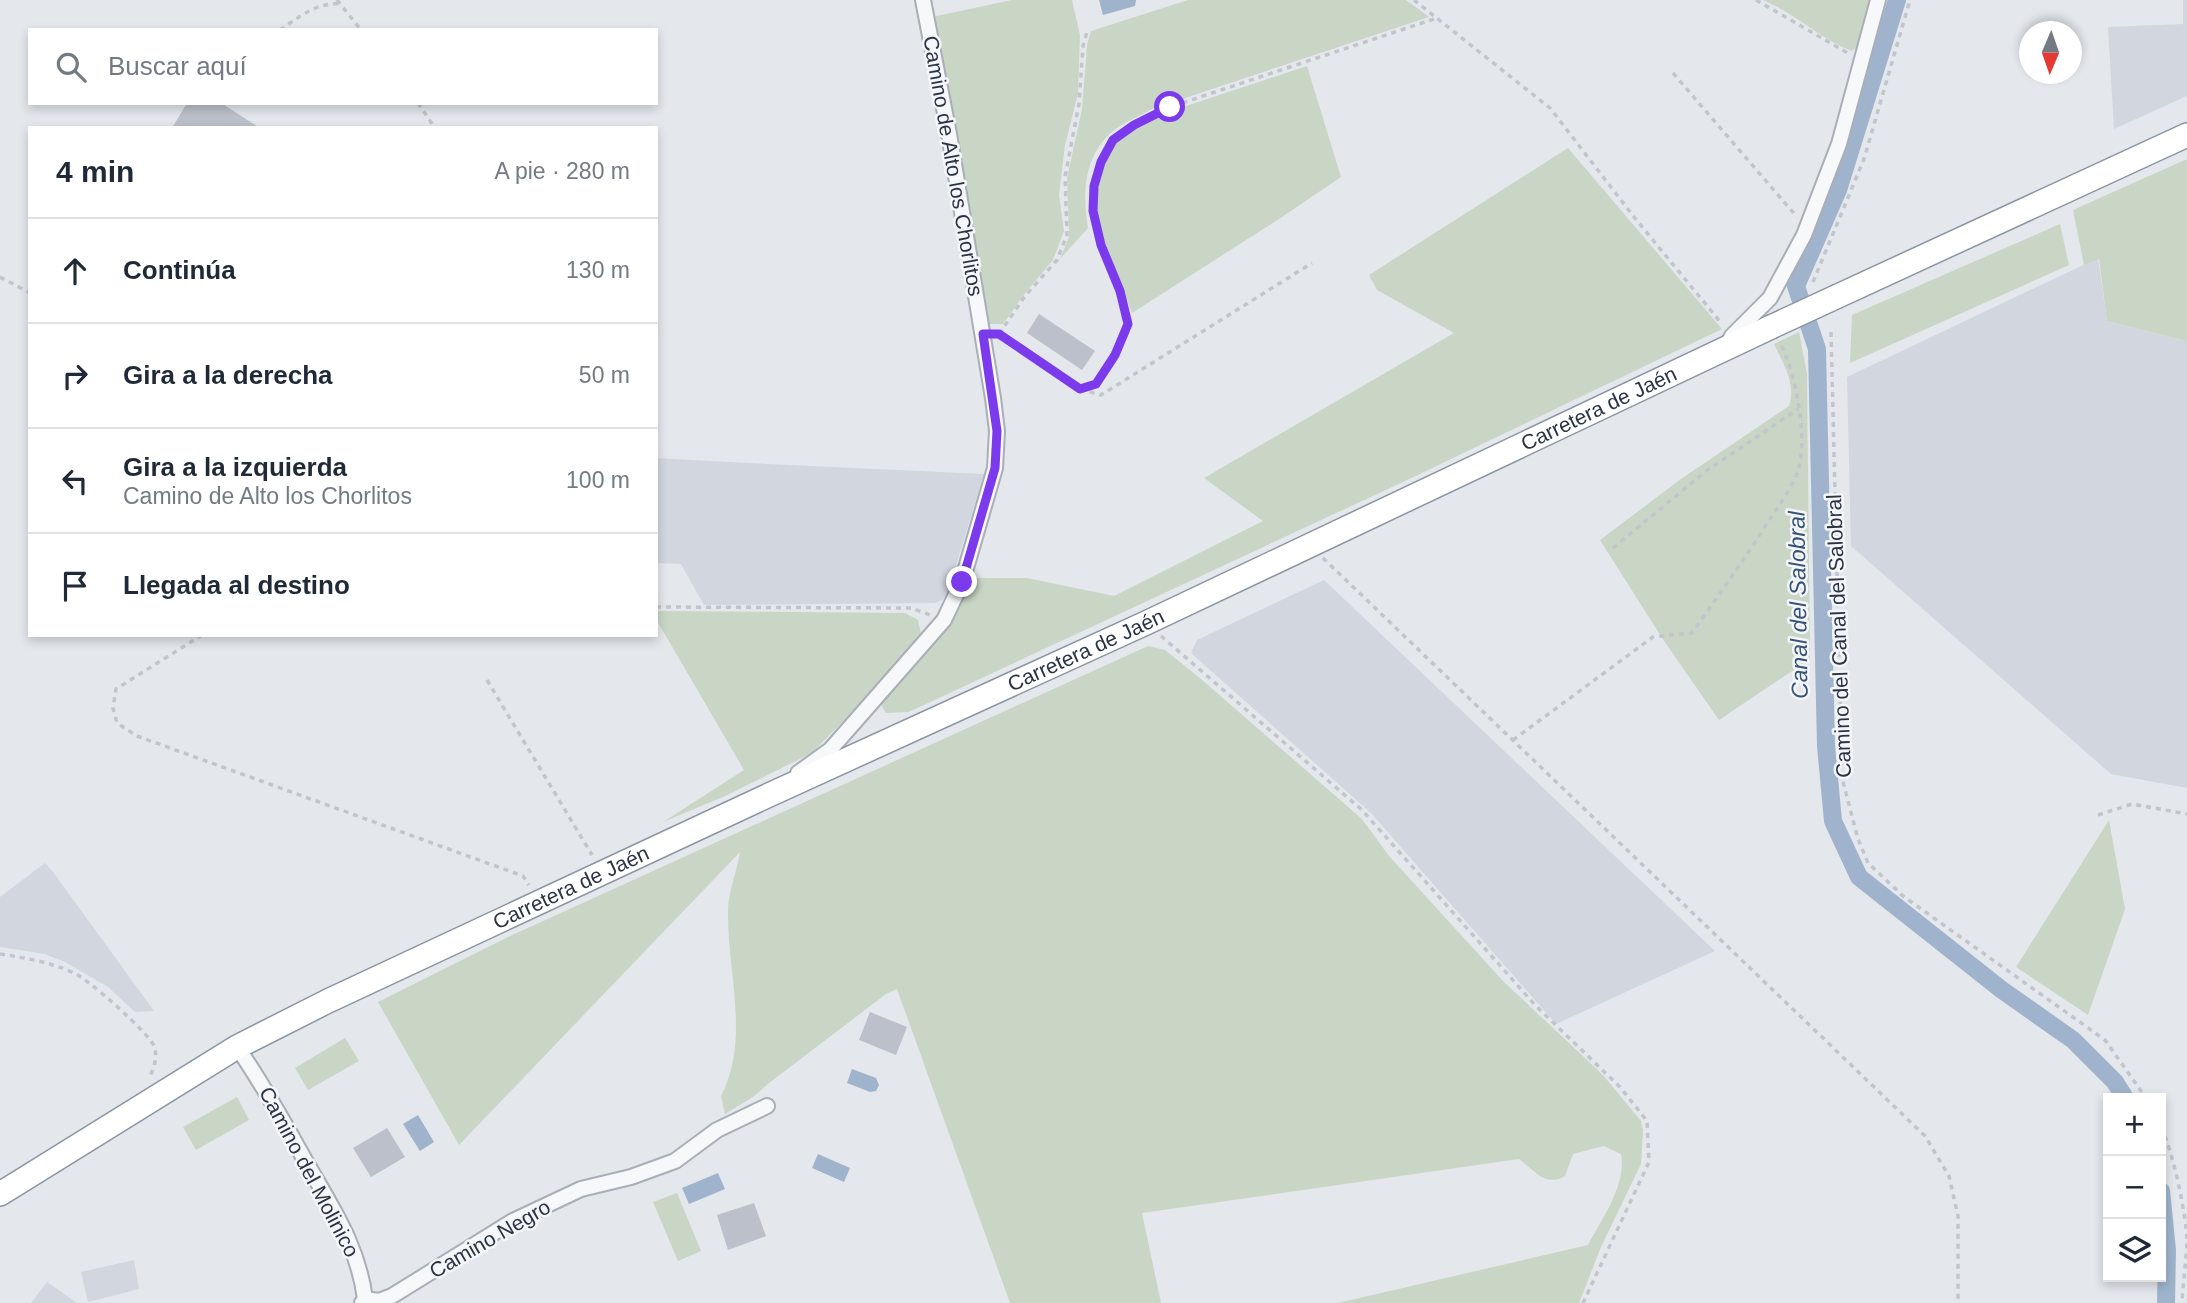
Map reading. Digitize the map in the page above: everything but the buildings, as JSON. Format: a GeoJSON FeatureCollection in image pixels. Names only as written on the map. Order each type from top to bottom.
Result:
{"type":"FeatureCollection","features":[{"type":"Feature","properties":{"kind":"highway","name":"Carretera de Jaén"},"geometry":{"type":"LineString","coordinates":[[0,1194],[237,1046],[341,995],[1146,623],[1728,342],[1772,327],[2187,135]]}},
{"type":"Feature","properties":{"kind":"street","name":"Camino de Alto los Chorlitos"},"geometry":{"type":"LineString","coordinates":[[769,795],[830,750],[944,620],[962,582],[995,468],[997,431],[983,334],[950,134],[923,0]]}},
{"type":"Feature","properties":{"kind":"street"},"geometry":{"type":"LineString","coordinates":[[1728,342],[1770,298],[1806,228],[1839,144],[1878,0]]}},
{"type":"Feature","properties":{"kind":"street","name":"Camino del Molinico"},"geometry":{"type":"LineString","coordinates":[[237,1046],[262,1082],[352,1243],[362,1277],[363,1301]]}},
{"type":"Feature","properties":{"kind":"street","name":"Camino Negro"},"geometry":{"type":"LineString","coordinates":[[363,1301],[379,1301],[392,1296],[513,1221],[581,1189],[654,1170],[675,1161],[717,1130],[767,1106]]}},
{"type":"Feature","properties":{"kind":"path"},"geometry":{"type":"LineString","coordinates":[[1414,0],[1550,108],[1728,342]]}},
{"type":"Feature","properties":{"kind":"path"},"geometry":{"type":"LineString","coordinates":[[1756,0],[1860,61]]}},
{"type":"Feature","properties":{"kind":"path"},"geometry":{"type":"LineString","coordinates":[[1813,282],[1864,159],[1910,0]]}},
{"type":"Feature","properties":{"kind":"path"},"geometry":{"type":"LineString","coordinates":[[283,28],[307,11],[339,2],[359,28]]}},
{"type":"Feature","properties":{"kind":"path"},"geometry":{"type":"LineString","coordinates":[[1080,389],[1096,384],[1115,355],[1128,324],[1120,291],[1101,245],[1093,211],[1094,186],[1101,162],[1113,140],[1134,125],[1170,107],[1437,18]]}},
{"type":"Feature","properties":{"kind":"path"},"geometry":{"type":"LineString","coordinates":[[999,334],[1025,296],[1057,260],[1067,235],[1065,177],[1079,104],[1083,46],[1087,32]]}},
{"type":"Feature","properties":{"kind":"path"},"geometry":{"type":"LineString","coordinates":[[1673,73],[1806,228]]}},
{"type":"Feature","properties":{"kind":"path"},"geometry":{"type":"LineString","coordinates":[[419,105],[434,126]]}},
{"type":"Feature","properties":{"kind":"path"},"geometry":{"type":"LineString","coordinates":[[983,334],[999,334],[1080,389],[1101,396],[1312,263]]}},
{"type":"Feature","properties":{"kind":"path"},"geometry":{"type":"LineString","coordinates":[[0,277],[28,292]]}},
{"type":"Feature","properties":{"kind":"path"},"geometry":{"type":"LineString","coordinates":[[1513,740],[1653,637],[1692,633],[1776,510],[1798,470],[1802,426],[1794,378],[1772,327]]}},
{"type":"Feature","properties":{"kind":"path","name":"Camino del Canal del Salobral"},"geometry":{"type":"LineString","coordinates":[[1831,332],[1842,778],[1858,839],[1868,863],[1903,895],[2105,1040],[2142,1093]]}},
{"type":"Feature","properties":{"kind":"path"},"geometry":{"type":"LineString","coordinates":[[1613,548],[1705,472],[1798,408]]}},
{"type":"Feature","properties":{"kind":"path"},"geometry":{"type":"LineString","coordinates":[[1310,545],[1925,1136],[1950,1176],[1958,1216],[1958,1303]]}},
{"type":"Feature","properties":{"kind":"path"},"geometry":{"type":"LineString","coordinates":[[658,607],[911,608],[944,620]]}},
{"type":"Feature","properties":{"kind":"path"},"geometry":{"type":"LineString","coordinates":[[1146,623],[1362,810],[1535,1005],[1620,1087],[1647,1121],[1648,1163],[1583,1303]]}},
{"type":"Feature","properties":{"kind":"path"},"geometry":{"type":"LineString","coordinates":[[199,637],[116,689],[113,708],[117,723],[137,736],[523,876],[542,901]]}},
{"type":"Feature","properties":{"kind":"path"},"geometry":{"type":"LineString","coordinates":[[487,680],[603,872]]}},
{"type":"Feature","properties":{"kind":"path"},"geometry":{"type":"LineString","coordinates":[[2098,815],[2132,804],[2187,814]]}},
{"type":"Feature","properties":{"kind":"path"},"geometry":{"type":"LineString","coordinates":[[0,954],[37,959],[77,974],[138,1025],[154,1046],[156,1064],[147,1084]]}},
{"type":"Feature","properties":{"kind":"path"},"geometry":{"type":"LineString","coordinates":[[2166,1138],[2176,1176],[2187,1241],[2182,1303]]}},
{"type":"Feature","properties":{"kind":"shaded area"},"geometry":{"type":"Polygon","coordinates":[[[2183,0],[2187,0],[2187,96],[2114,129],[2108,27],[2183,24],[2183,0]]]}},
{"type":"Feature","properties":{"kind":"shaded area"},"geometry":{"type":"Polygon","coordinates":[[[2098,258],[2107,321],[2187,341],[2187,788],[2111,774],[1851,546],[1847,377],[2098,258]]]}},
{"type":"Feature","properties":{"kind":"shaded area"},"geometry":{"type":"Polygon","coordinates":[[[658,458],[984,474],[946,598],[935,603],[704,605],[681,564],[658,563],[658,458]]]}},
{"type":"Feature","properties":{"kind":"shaded area"},"geometry":{"type":"Polygon","coordinates":[[[1324,580],[1715,951],[1556,1024],[1371,813],[1191,653],[1197,640],[1324,580]]]}},
{"type":"Feature","properties":{"kind":"shaded area"},"geometry":{"type":"Polygon","coordinates":[[[45,863],[154,1011],[135,1012],[108,987],[65,962],[45,954],[0,947],[0,897],[45,863]]]}},
{"type":"Feature","properties":{"kind":"shaded area"},"geometry":{"type":"Polygon","coordinates":[[[134,1260],[139,1289],[88,1302],[81,1272],[134,1260]]]}},
{"type":"Feature","properties":{"kind":"shaded area"},"geometry":{"type":"Polygon","coordinates":[[[47,1282],[77,1303],[31,1303],[47,1282]]]}},
{"type":"Feature","properties":{"kind":"green space"},"geometry":{"type":"Polygon","coordinates":[[[1012,0],[1072,0],[1080,35],[1078,94],[1065,145],[1059,195],[1064,231],[1053,260],[1003,324],[986,324],[932,17],[1012,0]]]}},
{"type":"Feature","properties":{"kind":"green space"},"geometry":{"type":"Polygon","coordinates":[[[1188,0],[1406,0],[1429,17],[1152,109],[1117,128],[1096,151],[1087,175],[1085,201],[1088,228],[1060,259],[1069,237],[1067,178],[1082,109],[1087,45],[1091,31],[1188,0]]]}},
{"type":"Feature","properties":{"kind":"green space"},"geometry":{"type":"Polygon","coordinates":[[[1763,0],[1874,0],[1859,46],[1852,51],[1763,0]]]}},
{"type":"Feature","properties":{"kind":"green space"},"geometry":{"type":"Polygon","coordinates":[[[1307,66],[1341,177],[1132,313],[1105,242],[1097,212],[1098,183],[1107,157],[1121,137],[1156,116],[1307,66]]]}},
{"type":"Feature","properties":{"kind":"green space"},"geometry":{"type":"Polygon","coordinates":[[[1568,148],[1722,329],[1405,481],[926,704],[908,712],[886,713],[878,700],[968,578],[1027,578],[1114,596],[1263,521],[1204,478],[1454,333],[1377,290],[1369,275],[1568,148]]]}},
{"type":"Feature","properties":{"kind":"green space"},"geometry":{"type":"Polygon","coordinates":[[[2187,159],[2187,341],[2107,321],[2099,259],[2084,265],[2073,210],[2187,159]]]}},
{"type":"Feature","properties":{"kind":"green space"},"geometry":{"type":"Polygon","coordinates":[[[2060,224],[2069,265],[1850,363],[1852,315],[2060,224]]]}},
{"type":"Feature","properties":{"kind":"green space"},"geometry":{"type":"Polygon","coordinates":[[[1799,332],[1807,374],[1810,659],[1719,720],[1662,638],[1600,540],[1681,479],[1789,406],[1790,382],[1774,344],[1799,332]]]}},
{"type":"Feature","properties":{"kind":"green space"},"geometry":{"type":"Polygon","coordinates":[[[658,611],[905,613],[918,620],[921,633],[919,643],[812,753],[725,796],[663,822],[744,770],[658,622],[658,611]]]}},
{"type":"Feature","properties":{"kind":"green space"},"geometry":{"type":"Polygon","coordinates":[[[1148,646],[1165,650],[1201,679],[1362,819],[1389,856],[1503,981],[1603,1075],[1641,1121],[1641,1164],[1601,1247],[1579,1303],[1338,1303],[1588,1245],[1612,1201],[1622,1165],[1621,1154],[1604,1146],[1573,1154],[1565,1176],[1552,1180],[1540,1176],[1519,1159],[1142,1213],[1161,1303],[1010,1303],[897,989],[886,994],[753,1097],[725,1114],[721,1096],[730,1075],[736,1030],[728,907],[740,852],[459,1145],[378,1002],[508,937],[1148,646]]]}},
{"type":"Feature","properties":{"kind":"green space"},"geometry":{"type":"Polygon","coordinates":[[[2109,820],[2125,909],[2088,1015],[2016,967],[2109,820]]]}},
{"type":"Feature","properties":{"kind":"green space"},"geometry":{"type":"Polygon","coordinates":[[[345,1038],[359,1061],[308,1090],[295,1068],[345,1038]]]}},
{"type":"Feature","properties":{"kind":"green space"},"geometry":{"type":"Polygon","coordinates":[[[237,1097],[249,1120],[196,1150],[183,1127],[237,1097]]]}},
{"type":"Feature","properties":{"kind":"green space"},"geometry":{"type":"Polygon","coordinates":[[[677,1193],[701,1251],[678,1261],[653,1202],[677,1193]]]}},
{"type":"Feature","properties":{"kind":"water"},"geometry":{"type":"Polygon","coordinates":[[[1099,0],[1136,0],[1135,6],[1103,15],[1099,0]]]}},
{"type":"Feature","properties":{"kind":"water"},"geometry":{"type":"Polygon","coordinates":[[[852,1069],[876,1078],[879,1085],[876,1091],[870,1092],[847,1083],[852,1069]]]}},
{"type":"Feature","properties":{"kind":"water"},"geometry":{"type":"Polygon","coordinates":[[[418,1115],[434,1142],[420,1151],[403,1124],[418,1115]]]}},
{"type":"Feature","properties":{"kind":"water"},"geometry":{"type":"Polygon","coordinates":[[[818,1154],[850,1168],[844,1182],[812,1168],[818,1154]]]}},
{"type":"Feature","properties":{"kind":"water"},"geometry":{"type":"Polygon","coordinates":[[[718,1173],[725,1189],[689,1204],[682,1188],[718,1173]]]}},
{"type":"Feature","properties":{"kind":"waterway","name":"Canal del Salobral"},"geometry":{"type":"LineString","coordinates":[[1897,0],[1838,190],[1796,286],[1817,349],[1826,746],[1833,821],[1859,877],[2002,990],[2073,1040],[2115,1082],[2122,1093]]}},
{"type":"Feature","properties":{"kind":"waterway","name":"Canal del Salobral"},"geometry":{"type":"LineString","coordinates":[[2164,1219],[2167,1250],[2166,1303]]}},
{"type":"Feature","properties":{"kind":"route"},"geometry":{"type":"LineString","coordinates":[[962,582],[995,468],[997,431],[983,334],[999,334],[1080,389],[1096,384],[1115,355],[1128,324],[1120,291],[1101,245],[1093,211],[1094,186],[1101,162],[1113,140],[1134,125],[1170,107]]}}]}
